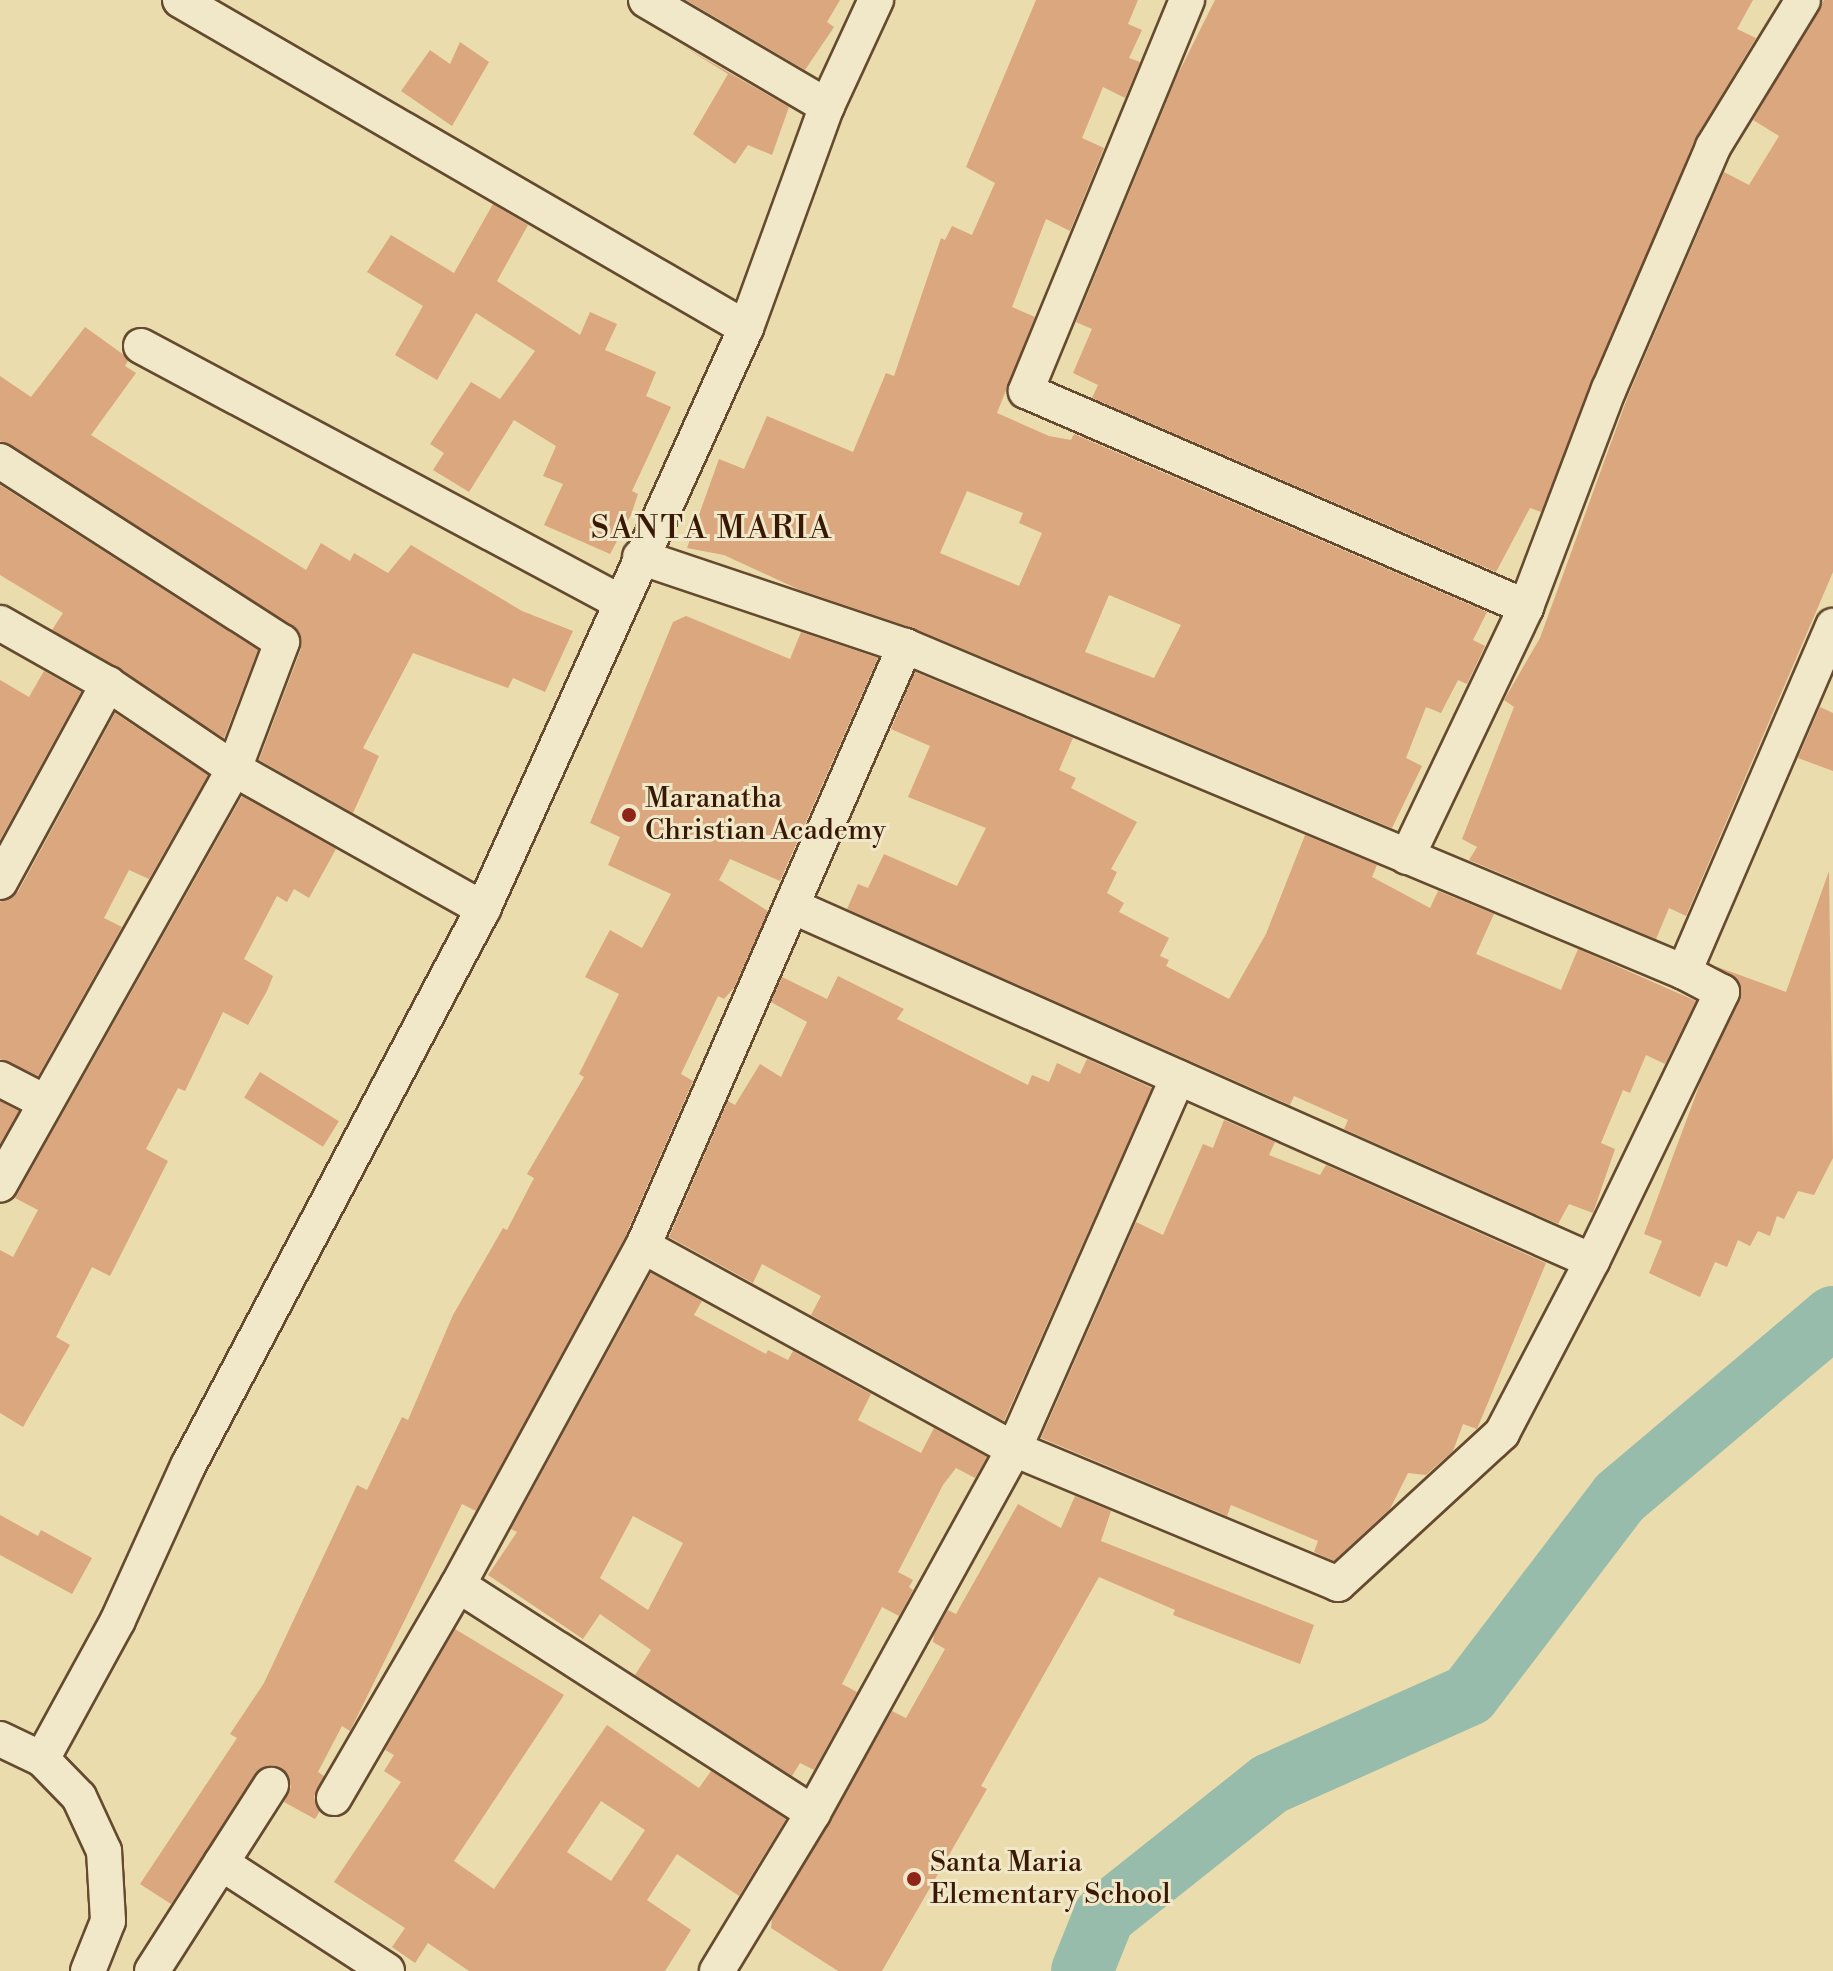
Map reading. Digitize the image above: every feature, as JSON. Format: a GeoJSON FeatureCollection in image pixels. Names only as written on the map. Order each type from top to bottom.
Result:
{"type":"FeatureCollection","features":[{"type":"Feature","properties":{"kind":"street"},"geometry":{"type":"LineString","coordinates":[[180,0],[746,328]]}},
{"type":"Feature","properties":{"kind":"street"},"geometry":{"type":"LineString","coordinates":[[646,0],[827,106]]}},
{"type":"Feature","properties":{"kind":"street"},"geometry":{"type":"LineString","coordinates":[[42,1759],[118,1620],[188,1466],[483,909],[746,328],[827,106],[876,0]]}},
{"type":"Feature","properties":{"kind":"street"},"geometry":{"type":"LineString","coordinates":[[1187,0],[1026,391],[1526,607]]}},
{"type":"Feature","properties":{"kind":"street"},"geometry":{"type":"LineString","coordinates":[[1407,857],[1526,607],[1609,389],[1713,147],[1803,0]]}},
{"type":"Feature","properties":{"kind":"street"},"geometry":{"type":"LineString","coordinates":[[141,346],[620,602]]}},
{"type":"Feature","properties":{"kind":"street"},"geometry":{"type":"LineString","coordinates":[[0,461],[282,642],[234,769],[43,1101],[0,1185]]}},
{"type":"Feature","properties":{"kind":"street"},"geometry":{"type":"LineString","coordinates":[[640,557],[905,646],[1684,972],[1722,992],[1592,1261],[1502,1433],[1338,1584],[1014,1449],[643,1246]]}},
{"type":"Feature","properties":{"kind":"street"},"geometry":{"type":"LineString","coordinates":[[0,623],[108,684],[234,769],[389,851],[483,909]]}},
{"type":"Feature","properties":{"kind":"street"},"geometry":{"type":"LineString","coordinates":[[1684,972],[1833,626]]}},
{"type":"Feature","properties":{"kind":"street"},"geometry":{"type":"LineString","coordinates":[[334,1798],[458,1585],[643,1246],[794,907],[905,646]]}},
{"type":"Feature","properties":{"kind":"street"},"geometry":{"type":"LineString","coordinates":[[0,882],[108,684]]}},
{"type":"Feature","properties":{"kind":"street"},"geometry":{"type":"LineString","coordinates":[[794,907],[1592,1261]]}},
{"type":"Feature","properties":{"kind":"street"},"geometry":{"type":"LineString","coordinates":[[717,1971],[813,1813],[1014,1449],[1178,1078]]}},
{"type":"Feature","properties":{"kind":"street"},"geometry":{"type":"LineString","coordinates":[[0,1079],[43,1101]]}},
{"type":"Feature","properties":{"kind":"street"},"geometry":{"type":"LineString","coordinates":[[458,1585],[813,1813]]}},
{"type":"Feature","properties":{"kind":"street"},"geometry":{"type":"LineString","coordinates":[[0,1739],[42,1759],[79,1797],[104,1851],[108,1921],[88,1971]]}},
{"type":"Feature","properties":{"kind":"street"},"geometry":{"type":"LineString","coordinates":[[152,1971],[271,1785]]}},
{"type":"Feature","properties":{"kind":"street"},"geometry":{"type":"LineString","coordinates":[[221,1863],[387,1971]]}},
{"type":"Feature","properties":{"kind":"building"},"geometry":{"type":"Polygon","coordinates":[[[686,0],[840,0],[827,22],[834,27],[805,70],[686,0]]]}},
{"type":"Feature","properties":{"kind":"building"},"geometry":{"type":"Polygon","coordinates":[[[1036,0],[1138,0],[1128,24],[1142,30],[1129,58],[1140,62],[1125,98],[1103,87],[1082,138],[1104,148],[1070,231],[1046,219],[1012,307],[1035,317],[997,413],[1049,436],[1071,440],[1074,434],[1487,612],[1473,640],[1485,646],[1467,684],[1458,680],[1441,713],[1426,707],[1406,758],[1422,766],[1392,828],[913,628],[800,590],[724,555],[687,548],[719,459],[744,469],[767,416],[853,452],[886,373],[894,376],[941,238],[945,240],[952,226],[972,235],[995,183],[966,167],[1036,0]],[[967,491],[940,553],[1019,586],[1042,533],[1019,523],[1023,513],[967,491]],[[1109,595],[1085,652],[1154,678],[1181,625],[1109,595]]]}},
{"type":"Feature","properties":{"kind":"building"},"geometry":{"type":"Polygon","coordinates":[[[1215,0],[1753,0],[1737,29],[1756,38],[1695,139],[1541,512],[1530,508],[1496,572],[1092,398],[1098,385],[1073,373],[1092,329],[1076,322],[1177,76],[1215,0]]]}},
{"type":"Feature","properties":{"kind":"building"},"geometry":{"type":"Polygon","coordinates":[[[1824,0],[1833,0],[1833,572],[1686,916],[1669,908],[1656,939],[1469,860],[1477,847],[1462,839],[1514,707],[1504,700],[1540,638],[1628,396],[1724,172],[1749,185],[1779,136],[1753,120],[1824,0]]]}},
{"type":"Feature","properties":{"kind":"building"},"geometry":{"type":"Polygon","coordinates":[[[460,42],[489,62],[452,126],[401,91],[430,50],[450,64],[460,42]]]}},
{"type":"Feature","properties":{"kind":"building"},"geometry":{"type":"Polygon","coordinates":[[[681,45],[789,107],[772,155],[748,145],[735,164],[693,134],[728,74],[681,45]]]}},
{"type":"Feature","properties":{"kind":"building"},"geometry":{"type":"Polygon","coordinates":[[[493,204],[528,225],[497,281],[580,335],[590,312],[617,324],[605,350],[656,372],[646,396],[671,407],[632,491],[638,494],[631,515],[610,554],[544,525],[563,484],[543,476],[556,446],[514,420],[469,492],[433,470],[444,453],[430,444],[471,382],[500,399],[535,351],[476,313],[437,380],[395,355],[423,306],[367,272],[391,235],[454,273],[493,204]]]}},
{"type":"Feature","properties":{"kind":"building"},"geometry":{"type":"Polygon","coordinates":[[[85,327],[124,355],[128,361],[125,366],[136,373],[91,435],[306,570],[321,543],[350,561],[354,553],[388,573],[411,545],[522,611],[573,631],[545,692],[513,678],[508,688],[413,653],[363,748],[379,756],[353,813],[259,760],[301,649],[299,631],[0,441],[0,376],[31,397],[85,327]]]}},
{"type":"Feature","properties":{"kind":"building"},"geometry":{"type":"Polygon","coordinates":[[[0,485],[258,650],[224,738],[52,630],[63,613],[0,575],[0,485]]]}},
{"type":"Feature","properties":{"kind":"building"},"geometry":{"type":"Polygon","coordinates":[[[686,616],[790,659],[801,632],[878,658],[780,881],[730,859],[719,880],[768,911],[734,988],[724,999],[718,996],[681,1074],[693,1081],[625,1237],[476,1511],[462,1504],[350,1731],[342,1726],[318,1772],[324,1776],[314,1797],[320,1811],[315,1819],[284,1802],[291,1787],[288,1775],[273,1765],[261,1768],[171,1904],[140,1884],[237,1738],[230,1734],[264,1683],[357,1485],[367,1490],[402,1417],[408,1420],[453,1315],[503,1228],[507,1230],[534,1178],[527,1174],[584,1077],[579,1074],[619,994],[585,977],[610,930],[642,948],[671,894],[608,865],[620,837],[590,823],[673,622],[686,616]]]}},
{"type":"Feature","properties":{"kind":"building"},"geometry":{"type":"Polygon","coordinates":[[[44,671],[81,692],[0,840],[0,680],[29,697],[44,671]]]}},
{"type":"Feature","properties":{"kind":"building"},"geometry":{"type":"Polygon","coordinates":[[[915,672],[1073,738],[1059,770],[1076,778],[1071,788],[1137,822],[1111,869],[1117,872],[1107,893],[1124,903],[1119,912],[1169,938],[1160,956],[1169,960],[1166,966],[1229,999],[1266,934],[1305,835],[1377,865],[1372,877],[1430,908],[1438,891],[1494,914],[1476,954],[1561,990],[1578,949],[1696,1001],[1665,1064],[1646,1055],[1630,1093],[1623,1090],[1601,1143],[1615,1149],[1593,1213],[1569,1204],[1558,1224],[1344,1129],[1348,1120],[1294,1096],[1290,1105],[847,909],[858,884],[868,888],[884,854],[957,886],[986,828],[908,797],[930,746],[891,729],[915,672]]]}},
{"type":"Feature","properties":{"kind":"building"},"geometry":{"type":"Polygon","coordinates":[[[1820,707],[1833,713],[1833,771],[1798,758],[1820,707]]]}},
{"type":"Feature","properties":{"kind":"building"},"geometry":{"type":"Polygon","coordinates":[[[115,713],[208,775],[149,879],[129,870],[104,918],[122,927],[38,1076],[0,1059],[0,902],[18,892],[115,713]]]}},
{"type":"Feature","properties":{"kind":"building"},"geometry":{"type":"Polygon","coordinates":[[[242,796],[336,849],[309,898],[294,889],[287,902],[277,896],[244,959],[273,976],[267,991],[248,1025],[223,1012],[185,1091],[178,1088],[146,1149],[168,1161],[110,1276],[92,1267],[56,1337],[70,1345],[23,1427],[0,1413],[0,1250],[13,1257],[38,1210],[15,1198],[242,796]]]}},
{"type":"Feature","properties":{"kind":"building"},"geometry":{"type":"Polygon","coordinates":[[[1829,871],[1833,1158],[1814,1195],[1798,1191],[1784,1219],[1777,1216],[1770,1236],[1758,1231],[1750,1246],[1738,1240],[1727,1267],[1715,1262],[1700,1297],[1649,1273],[1662,1241],[1644,1234],[1701,1081],[1740,1000],[1738,981],[1715,966],[1786,992],[1829,871]]]}},
{"type":"Feature","properties":{"kind":"building"},"geometry":{"type":"Polygon","coordinates":[[[838,976],[904,1009],[897,1019],[1028,1085],[1032,1075],[1049,1082],[1057,1063],[1080,1074],[1087,1059],[1152,1088],[1004,1421],[811,1315],[821,1296],[762,1264],[753,1283],[669,1237],[728,1101],[735,1105],[760,1064],[781,1077],[807,1022],[771,1002],[782,977],[827,999],[838,976]]]}},
{"type":"Feature","properties":{"kind":"building"},"geometry":{"type":"Polygon","coordinates":[[[260,1072],[339,1121],[323,1147],[244,1097],[260,1072]]]}},
{"type":"Feature","properties":{"kind":"building"},"geometry":{"type":"Polygon","coordinates":[[[0,1101],[19,1111],[0,1144],[0,1101]]]}},
{"type":"Feature","properties":{"kind":"building"},"geometry":{"type":"Polygon","coordinates":[[[1224,1120],[1275,1142],[1269,1155],[1320,1175],[1326,1165],[1546,1263],[1477,1429],[1463,1424],[1453,1451],[1426,1475],[1408,1473],[1390,1509],[1334,1561],[1314,1552],[1318,1541],[1231,1505],[1227,1516],[1041,1438],[1136,1222],[1163,1235],[1203,1144],[1213,1148],[1224,1120]]]}},
{"type":"Feature","properties":{"kind":"building"},"geometry":{"type":"Polygon","coordinates":[[[651,1273],[702,1301],[694,1315],[766,1354],[768,1350],[788,1360],[793,1351],[871,1394],[858,1420],[921,1453],[934,1428],[987,1457],[975,1478],[956,1468],[943,1485],[898,1572],[913,1580],[909,1587],[913,1590],[899,1616],[882,1607],[842,1684],[857,1692],[814,1770],[800,1763],[792,1776],[635,1675],[651,1650],[600,1614],[583,1639],[488,1575],[517,1532],[511,1529],[651,1273]],[[633,1516],[600,1578],[648,1610],[683,1543],[633,1516]]]}},
{"type":"Feature","properties":{"kind":"building"},"geometry":{"type":"Polygon","coordinates":[[[1075,1496],[1111,1511],[1101,1541],[1314,1625],[1300,1664],[1173,1615],[1175,1610],[1099,1577],[981,1786],[987,1789],[882,1971],[838,1971],[771,1928],[772,1918],[892,1711],[906,1718],[945,1649],[933,1642],[934,1634],[948,1610],[956,1614],[1018,1504],[1061,1528],[1075,1496]]]}},
{"type":"Feature","properties":{"kind":"building"},"geometry":{"type":"Polygon","coordinates":[[[0,1515],[38,1536],[41,1530],[92,1558],[72,1594],[0,1555],[0,1515]]]}},
{"type":"Feature","properties":{"kind":"building"},"geometry":{"type":"Polygon","coordinates":[[[455,1629],[564,1695],[454,1861],[494,1889],[607,1725],[699,1788],[711,1771],[786,1819],[739,1896],[677,1854],[647,1900],[691,1930],[665,1971],[469,1971],[428,1943],[415,1963],[392,1947],[405,1928],[334,1882],[401,1782],[384,1771],[394,1755],[385,1750],[455,1629]],[[601,1801],[567,1852],[611,1881],[645,1830],[601,1801]]]}},
{"type":"Feature","properties":{"kind":"waterway"},"geometry":{"type":"LineString","coordinates":[[1082,1971],[1104,1916],[1270,1784],[1469,1695],[1620,1497],[1833,1317]]}},
{"type":"Feature","properties":{"kind":"place","name":"Maranatha Christian Academy"},"geometry":{"type":"Point","coordinates":[629,815]}},
{"type":"Feature","properties":{"kind":"place","name":"Santa Maria Elementary School"},"geometry":{"type":"Point","coordinates":[914,1879]}},
{"type":"Feature","properties":{"kind":"district","name":"SANTA MARIA"},"geometry":{"type":"Point","coordinates":[712,528]}}]}
